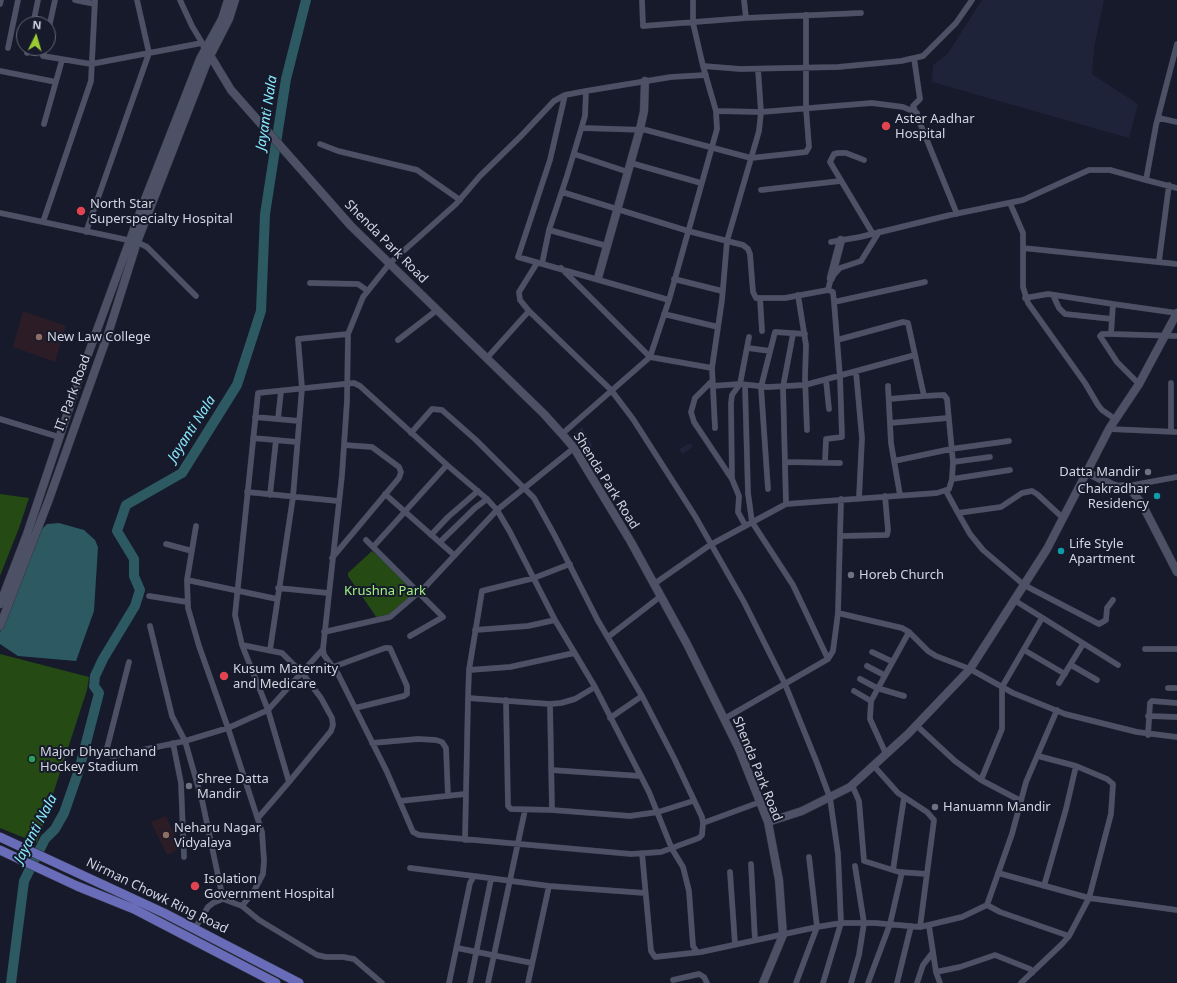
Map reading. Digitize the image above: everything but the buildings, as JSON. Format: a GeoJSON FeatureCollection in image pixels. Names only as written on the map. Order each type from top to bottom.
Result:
{"type":"FeatureCollection","features":[{"type":"Feature","properties":{"kind":"main road","name":"IT. Park Road"},"geometry":{"type":"LineString","coordinates":[[0,604],[27,534],[59,437],[133,241],[204,45],[222,19],[228,0]]}},
{"type":"Feature","properties":{"kind":"main road","name":"IT. Park Road"},"geometry":{"type":"LineString","coordinates":[[0,626],[48,502],[108,334],[133,241],[210,55],[229,19],[235,0]]}},
{"type":"Feature","properties":{"kind":"main road","name":"Shenda Park Road"},"geometry":{"type":"LineString","coordinates":[[204,45],[231,90],[351,226],[544,414],[562,434],[574,448],[631,542],[724,719],[739,750],[768,822],[778,880],[783,935],[763,983]]}},
{"type":"Feature","properties":{"kind":"main road"},"geometry":{"type":"LineString","coordinates":[[598,278],[640,129],[644,111],[645,81]]}},
{"type":"Feature","properties":{"kind":"main road"},"geometry":{"type":"LineString","coordinates":[[831,278],[841,240]]}},
{"type":"Feature","properties":{"kind":"main road"},"geometry":{"type":"LineString","coordinates":[[768,822],[802,811],[830,798],[852,785],[916,725],[970,669],[1047,549],[1109,429],[1139,384],[1177,313]]}},
{"type":"Feature","properties":{"kind":"main road"},"geometry":{"type":"LineString","coordinates":[[1085,476],[1118,487],[1128,486],[1142,504],[1177,572]]}},
{"type":"Feature","properties":{"kind":"main road","name":"Nirman Chowk Ring Road"},"geometry":{"type":"LineString","coordinates":[[0,837],[92,878],[195,928],[299,983]]}},
{"type":"Feature","properties":{"kind":"main road"},"geometry":{"type":"LineString","coordinates":[[0,850],[134,909],[276,983]]}},
{"type":"Feature","properties":{"kind":"street"},"geometry":{"type":"LineString","coordinates":[[0,4],[1,0]]}},
{"type":"Feature","properties":{"kind":"street"},"geometry":{"type":"LineString","coordinates":[[8,48],[18,0]]}},
{"type":"Feature","properties":{"kind":"street"},"geometry":{"type":"LineString","coordinates":[[35,16],[38,0]]}},
{"type":"Feature","properties":{"kind":"street"},"geometry":{"type":"LineString","coordinates":[[52,16],[55,0]]}},
{"type":"Feature","properties":{"kind":"street"},"geometry":{"type":"LineString","coordinates":[[43,222],[89,90],[95,2],[74,0]]}},
{"type":"Feature","properties":{"kind":"street"},"geometry":{"type":"LineString","coordinates":[[86,232],[150,53],[137,0]]}},
{"type":"Feature","properties":{"kind":"street"},"geometry":{"type":"LineString","coordinates":[[43,56],[91,64],[204,45],[192,26],[180,0]]}},
{"type":"Feature","properties":{"kind":"street"},"geometry":{"type":"LineString","coordinates":[[642,0],[643,26],[746,18],[861,13]]}},
{"type":"Feature","properties":{"kind":"street"},"geometry":{"type":"LineString","coordinates":[[562,434],[650,357],[669,300],[701,183],[718,129],[716,111],[693,23],[693,0]]}},
{"type":"Feature","properties":{"kind":"street"},"geometry":{"type":"LineString","coordinates":[[744,0],[746,18]]}},
{"type":"Feature","properties":{"kind":"street"},"geometry":{"type":"LineString","coordinates":[[703,66],[758,69],[838,68],[923,56],[956,23],[972,0]]}},
{"type":"Feature","properties":{"kind":"street"},"geometry":{"type":"LineString","coordinates":[[582,128],[640,129],[661,133],[751,158],[806,152],[809,146],[806,108],[806,15]]}},
{"type":"Feature","properties":{"kind":"street"},"geometry":{"type":"LineString","coordinates":[[1146,180],[1159,118],[1175,64],[1177,44]]}},
{"type":"Feature","properties":{"kind":"street"},"geometry":{"type":"LineString","coordinates":[[914,58],[920,99],[913,106],[957,214]]}},
{"type":"Feature","properties":{"kind":"street"},"geometry":{"type":"LineString","coordinates":[[44,124],[62,60]]}},
{"type":"Feature","properties":{"kind":"street"},"geometry":{"type":"LineString","coordinates":[[715,428],[712,368],[727,241],[759,131],[761,112],[758,69]]}},
{"type":"Feature","properties":{"kind":"street"},"geometry":{"type":"LineString","coordinates":[[0,71],[56,82]]}},
{"type":"Feature","properties":{"kind":"street"},"geometry":{"type":"LineString","coordinates":[[411,433],[432,409],[442,410],[525,488],[540,508],[597,619],[642,696],[674,758],[704,823],[702,835],[699,838],[661,852],[642,853],[519,845],[419,835],[413,832],[400,801],[355,708],[333,666],[324,655],[323,649],[344,445],[348,383],[348,334],[358,306],[368,291],[390,263],[460,200],[480,176],[554,101],[565,94],[671,77],[706,76]]}},
{"type":"Feature","properties":{"kind":"street"},"geometry":{"type":"LineString","coordinates":[[586,91],[585,116],[582,128],[549,230],[540,263],[519,292],[520,300],[529,311],[611,390],[641,432],[695,516],[710,545],[744,602],[785,684],[830,798],[838,854],[841,923],[823,983]]}},
{"type":"Feature","properties":{"kind":"street"},"geometry":{"type":"LineString","coordinates":[[565,94],[550,160],[518,257],[598,278],[669,300]]}},
{"type":"Feature","properties":{"kind":"street"},"geometry":{"type":"LineString","coordinates":[[716,111],[761,112],[872,103],[903,107],[916,113]]}},
{"type":"Feature","properties":{"kind":"street"},"geometry":{"type":"LineString","coordinates":[[1159,118],[1177,122]]}},
{"type":"Feature","properties":{"kind":"street"},"geometry":{"type":"LineString","coordinates":[[320,144],[338,151],[417,170],[460,200]]}},
{"type":"Feature","properties":{"kind":"street"},"geometry":{"type":"LineString","coordinates":[[864,160],[846,153],[834,154],[830,162],[873,234]]}},
{"type":"Feature","properties":{"kind":"street"},"geometry":{"type":"LineString","coordinates":[[574,154],[628,172]]}},
{"type":"Feature","properties":{"kind":"street"},"geometry":{"type":"LineString","coordinates":[[631,163],[701,183]]}},
{"type":"Feature","properties":{"kind":"street"},"geometry":{"type":"LineString","coordinates":[[831,242],[1024,200],[1089,170],[1110,170],[1177,188]]}},
{"type":"Feature","properties":{"kind":"street"},"geometry":{"type":"LineString","coordinates":[[761,190],[840,181]]}},
{"type":"Feature","properties":{"kind":"street"},"geometry":{"type":"LineString","coordinates":[[1159,261],[1169,185]]}},
{"type":"Feature","properties":{"kind":"street"},"geometry":{"type":"LineString","coordinates":[[562,192],[618,208],[688,231],[743,245],[748,249],[752,262],[754,296],[760,298],[785,298],[828,290],[833,292],[840,377],[842,437],[826,439],[825,462]]}},
{"type":"Feature","properties":{"kind":"street"},"geometry":{"type":"LineString","coordinates":[[1010,203],[1020,225],[1023,248],[1023,287],[1025,298],[1085,383],[1098,405],[1102,410],[1115,419]]}},
{"type":"Feature","properties":{"kind":"street"},"geometry":{"type":"LineString","coordinates":[[0,213],[133,241],[152,250],[196,296]]}},
{"type":"Feature","properties":{"kind":"street"},"geometry":{"type":"LineString","coordinates":[[549,230],[607,246]]}},
{"type":"Feature","properties":{"kind":"street"},"geometry":{"type":"LineString","coordinates":[[828,290],[831,278],[840,268],[861,261],[879,232]]}},
{"type":"Feature","properties":{"kind":"street"},"geometry":{"type":"LineString","coordinates":[[1023,248],[1177,264]]}},
{"type":"Feature","properties":{"kind":"street"},"geometry":{"type":"LineString","coordinates":[[561,268],[650,357],[712,368]]}},
{"type":"Feature","properties":{"kind":"street"},"geometry":{"type":"LineString","coordinates":[[674,279],[722,291]]}},
{"type":"Feature","properties":{"kind":"street"},"geometry":{"type":"LineString","coordinates":[[834,302],[924,282]]}},
{"type":"Feature","properties":{"kind":"street"},"geometry":{"type":"LineString","coordinates":[[310,283],[358,284],[368,291]]}},
{"type":"Feature","properties":{"kind":"street"},"geometry":{"type":"LineString","coordinates":[[798,295],[805,334],[807,430]]}},
{"type":"Feature","properties":{"kind":"street"},"geometry":{"type":"LineString","coordinates":[[1025,298],[1053,295],[1177,313]]}},
{"type":"Feature","properties":{"kind":"street"},"geometry":{"type":"LineString","coordinates":[[1053,295],[1059,308],[1065,314],[1112,319]]}},
{"type":"Feature","properties":{"kind":"street"},"geometry":{"type":"LineString","coordinates":[[760,298],[762,331]]}},
{"type":"Feature","properties":{"kind":"street"},"geometry":{"type":"LineString","coordinates":[[1111,334],[1113,304]]}},
{"type":"Feature","properties":{"kind":"street"},"geometry":{"type":"LineString","coordinates":[[398,340],[436,310]]}},
{"type":"Feature","properties":{"kind":"street"},"geometry":{"type":"LineString","coordinates":[[486,359],[529,311]]}},
{"type":"Feature","properties":{"kind":"street"},"geometry":{"type":"LineString","coordinates":[[664,314],[718,327]]}},
{"type":"Feature","properties":{"kind":"street"},"geometry":{"type":"LineString","coordinates":[[837,340],[905,322],[908,323],[924,396]]}},
{"type":"Feature","properties":{"kind":"street"},"geometry":{"type":"LineString","coordinates":[[768,489],[761,387],[774,332],[805,334]]}},
{"type":"Feature","properties":{"kind":"street"},"geometry":{"type":"LineString","coordinates":[[270,650],[278,588],[293,497],[302,388],[298,339],[348,334]]}},
{"type":"Feature","properties":{"kind":"street"},"geometry":{"type":"LineString","coordinates":[[786,504],[783,387],[792,334]]}},
{"type":"Feature","properties":{"kind":"street"},"geometry":{"type":"LineString","coordinates":[[1139,384],[1117,362],[1101,339],[1102,334],[1177,336]]}},
{"type":"Feature","properties":{"kind":"street"},"geometry":{"type":"LineString","coordinates":[[749,337],[743,385],[748,492],[752,522],[793,585],[828,659]]}},
{"type":"Feature","properties":{"kind":"street"},"geometry":{"type":"LineString","coordinates":[[748,348],[770,351]]}},
{"type":"Feature","properties":{"kind":"street"},"geometry":{"type":"LineString","coordinates":[[744,525],[738,512],[739,496],[732,479],[694,422],[691,412],[695,398],[712,384],[761,387],[805,385],[840,377],[916,355]]}},
{"type":"Feature","properties":{"kind":"street"},"geometry":{"type":"LineString","coordinates":[[856,372],[862,438],[859,498]]}},
{"type":"Feature","properties":{"kind":"street"},"geometry":{"type":"LineString","coordinates":[[826,380],[829,409]]}},
{"type":"Feature","properties":{"kind":"street"},"geometry":{"type":"LineString","coordinates":[[289,782],[268,710],[242,645],[235,615],[258,393],[348,383],[360,386],[411,433],[487,499],[497,510],[594,687],[658,812],[672,849],[686,875],[689,891],[693,946],[697,952]]}},
{"type":"Feature","properties":{"kind":"street"},"geometry":{"type":"LineString","coordinates":[[1109,429],[1174,431],[1171,383]]}},
{"type":"Feature","properties":{"kind":"street"},"geometry":{"type":"LineString","coordinates":[[732,479],[732,395],[743,385]]}},
{"type":"Feature","properties":{"kind":"street"},"geometry":{"type":"LineString","coordinates":[[888,386],[894,461],[900,495]]}},
{"type":"Feature","properties":{"kind":"street"},"geometry":{"type":"LineString","coordinates":[[278,419],[281,391]]}},
{"type":"Feature","properties":{"kind":"street"},"geometry":{"type":"LineString","coordinates":[[654,584],[710,545],[744,525],[786,504],[946,491],[949,488],[952,479],[953,462],[946,396],[889,399]]}},
{"type":"Feature","properties":{"kind":"street"},"geometry":{"type":"LineString","coordinates":[[255,417],[299,421]]}},
{"type":"Feature","properties":{"kind":"street"},"geometry":{"type":"LineString","coordinates":[[890,424],[948,418]]}},
{"type":"Feature","properties":{"kind":"street"},"geometry":{"type":"LineString","coordinates":[[0,419],[59,437]]}},
{"type":"Feature","properties":{"kind":"street"},"geometry":{"type":"LineString","coordinates":[[253,438],[297,442]]}},
{"type":"Feature","properties":{"kind":"street"},"geometry":{"type":"LineString","coordinates":[[270,495],[276,440]]}},
{"type":"Feature","properties":{"kind":"street"},"geometry":{"type":"LineString","coordinates":[[894,461],[951,449],[1009,441]]}},
{"type":"Feature","properties":{"kind":"street"},"geometry":{"type":"LineString","coordinates":[[332,559],[399,478],[401,472],[399,467],[372,447],[344,445]]}},
{"type":"Feature","properties":{"kind":"street"},"geometry":{"type":"LineString","coordinates":[[324,632],[390,617],[419,592],[497,510],[574,448]]}},
{"type":"Feature","properties":{"kind":"street"},"geometry":{"type":"LineString","coordinates":[[953,462],[990,457]]}},
{"type":"Feature","properties":{"kind":"street"},"geometry":{"type":"LineString","coordinates":[[785,462],[840,463]]}},
{"type":"Feature","properties":{"kind":"street"},"geometry":{"type":"LineString","coordinates":[[373,547],[447,465]]}},
{"type":"Feature","properties":{"kind":"street"},"geometry":{"type":"LineString","coordinates":[[952,479],[1010,470]]}},
{"type":"Feature","properties":{"kind":"street"},"geometry":{"type":"LineString","coordinates":[[1128,486],[1177,478]]}},
{"type":"Feature","properties":{"kind":"street"},"geometry":{"type":"LineString","coordinates":[[431,535],[448,517],[478,491]]}},
{"type":"Feature","properties":{"kind":"street"},"geometry":{"type":"LineString","coordinates":[[946,491],[970,534],[983,550],[1024,585],[1099,624],[1106,620],[1107,608],[1113,600]]}},
{"type":"Feature","properties":{"kind":"street"},"geometry":{"type":"LineString","coordinates":[[958,513],[1001,507],[1007,505],[1022,493],[1032,491],[1063,518]]}},
{"type":"Feature","properties":{"kind":"street"},"geometry":{"type":"LineString","coordinates":[[247,492],[338,501]]}},
{"type":"Feature","properties":{"kind":"street"},"geometry":{"type":"LineString","coordinates":[[385,494],[454,555]]}},
{"type":"Feature","properties":{"kind":"street"},"geometry":{"type":"LineString","coordinates":[[842,536],[887,535],[888,530],[885,496]]}},
{"type":"Feature","properties":{"kind":"street"},"geometry":{"type":"LineString","coordinates":[[440,542],[474,508],[487,499]]}},
{"type":"Feature","properties":{"kind":"street"},"geometry":{"type":"LineString","coordinates":[[724,719],[828,659],[833,651],[838,613],[842,536],[841,499]]}},
{"type":"Feature","properties":{"kind":"street"},"geometry":{"type":"LineString","coordinates":[[196,526],[187,580],[187,602],[199,646],[262,832],[264,861],[263,874],[254,891],[242,906]]}},
{"type":"Feature","properties":{"kind":"street"},"geometry":{"type":"LineString","coordinates":[[366,540],[443,617],[410,636]]}},
{"type":"Feature","properties":{"kind":"street"},"geometry":{"type":"LineString","coordinates":[[166,544],[192,551]]}},
{"type":"Feature","properties":{"kind":"street"},"geometry":{"type":"LineString","coordinates":[[465,840],[464,794],[469,670],[482,591],[534,578],[570,564]]}},
{"type":"Feature","properties":{"kind":"street"},"geometry":{"type":"LineString","coordinates":[[187,580],[277,598]]}},
{"type":"Feature","properties":{"kind":"street"},"geometry":{"type":"LineString","coordinates":[[278,588],[328,594]]}},
{"type":"Feature","properties":{"kind":"street"},"geometry":{"type":"LineString","coordinates":[[149,596],[187,602]]}},
{"type":"Feature","properties":{"kind":"street"},"geometry":{"type":"LineString","coordinates":[[608,637],[660,596]]}},
{"type":"Feature","properties":{"kind":"street"},"geometry":{"type":"LineString","coordinates":[[1014,600],[1118,664]]}},
{"type":"Feature","properties":{"kind":"street"},"geometry":{"type":"LineString","coordinates":[[838,613],[894,624],[909,632],[928,651],[970,669],[1002,687],[1057,710],[1148,735],[1177,737]]}},
{"type":"Feature","properties":{"kind":"street"},"geometry":{"type":"LineString","coordinates":[[981,780],[1002,729],[1002,687],[1042,618]]}},
{"type":"Feature","properties":{"kind":"street"},"geometry":{"type":"LineString","coordinates":[[475,630],[528,626],[556,620]]}},
{"type":"Feature","properties":{"kind":"street"},"geometry":{"type":"LineString","coordinates":[[150,626],[172,716],[185,741],[202,800],[223,899]]}},
{"type":"Feature","properties":{"kind":"street"},"geometry":{"type":"LineString","coordinates":[[886,754],[870,719],[871,701],[891,661],[909,632]]}},
{"type":"Feature","properties":{"kind":"street"},"geometry":{"type":"LineString","coordinates":[[1060,683],[1084,644]]}},
{"type":"Feature","properties":{"kind":"street"},"geometry":{"type":"LineString","coordinates":[[242,645],[282,653],[303,674],[321,698],[332,718],[333,725],[331,731],[258,818]]}},
{"type":"Feature","properties":{"kind":"street"},"geometry":{"type":"LineString","coordinates":[[333,666],[385,648],[390,648],[407,686],[407,694],[355,708]]}},
{"type":"Feature","properties":{"kind":"street"},"geometry":{"type":"LineString","coordinates":[[130,662],[106,752],[108,755],[114,756],[185,741],[228,728],[268,710],[303,674],[323,649]]}},
{"type":"Feature","properties":{"kind":"street"},"geometry":{"type":"LineString","coordinates":[[1145,649],[1177,649]]}},
{"type":"Feature","properties":{"kind":"street"},"geometry":{"type":"LineString","coordinates":[[1024,650],[1065,674]]}},
{"type":"Feature","properties":{"kind":"street"},"geometry":{"type":"LineString","coordinates":[[872,652],[891,661]]}},
{"type":"Feature","properties":{"kind":"street"},"geometry":{"type":"LineString","coordinates":[[469,670],[510,667],[574,653]]}},
{"type":"Feature","properties":{"kind":"street"},"geometry":{"type":"LineString","coordinates":[[1071,665],[1097,680]]}},
{"type":"Feature","properties":{"kind":"street"},"geometry":{"type":"LineString","coordinates":[[867,666],[884,675]]}},
{"type":"Feature","properties":{"kind":"street"},"geometry":{"type":"LineString","coordinates":[[860,679],[877,688],[904,696]]}},
{"type":"Feature","properties":{"kind":"street"},"geometry":{"type":"LineString","coordinates":[[468,698],[550,704],[575,699],[594,687]]}},
{"type":"Feature","properties":{"kind":"street"},"geometry":{"type":"LineString","coordinates":[[1168,688],[1177,688]]}},
{"type":"Feature","properties":{"kind":"street"},"geometry":{"type":"LineString","coordinates":[[854,691],[871,701]]}},
{"type":"Feature","properties":{"kind":"street"},"geometry":{"type":"LineString","coordinates":[[610,718],[642,696]]}},
{"type":"Feature","properties":{"kind":"street"},"geometry":{"type":"LineString","coordinates":[[506,700],[508,806],[511,809],[552,810],[630,816],[658,812],[693,801]]}},
{"type":"Feature","properties":{"kind":"street"},"geometry":{"type":"LineString","coordinates":[[1148,735],[1149,706],[1152,702],[1177,703]]}},
{"type":"Feature","properties":{"kind":"street"},"geometry":{"type":"LineString","coordinates":[[550,704],[552,810]]}},
{"type":"Feature","properties":{"kind":"street"},"geometry":{"type":"LineString","coordinates":[[642,853],[645,893],[653,955],[660,958],[841,923],[890,924],[920,927],[962,917],[987,905],[1021,801],[1057,710]]}},
{"type":"Feature","properties":{"kind":"street"},"geometry":{"type":"LineString","coordinates":[[1148,716],[1177,717]]}},
{"type":"Feature","properties":{"kind":"street"},"geometry":{"type":"LineString","coordinates":[[916,725],[955,761],[981,780],[1021,801]]}},
{"type":"Feature","properties":{"kind":"street"},"geometry":{"type":"LineString","coordinates":[[372,743],[418,739],[436,740],[442,742],[446,748],[448,796]]}},
{"type":"Feature","properties":{"kind":"street"},"geometry":{"type":"LineString","coordinates":[[173,743],[181,783],[184,857]]}},
{"type":"Feature","properties":{"kind":"street"},"geometry":{"type":"LineString","coordinates":[[1022,983],[1069,936],[1089,898],[1112,814],[1113,784],[1076,766],[1038,756]]}},
{"type":"Feature","properties":{"kind":"street"},"geometry":{"type":"LineString","coordinates":[[874,765],[904,798],[927,812],[934,820],[920,927]]}},
{"type":"Feature","properties":{"kind":"street"},"geometry":{"type":"LineString","coordinates":[[1044,886],[1066,809],[1076,766]]}},
{"type":"Feature","properties":{"kind":"street"},"geometry":{"type":"LineString","coordinates":[[551,770],[640,776]]}},
{"type":"Feature","properties":{"kind":"street"},"geometry":{"type":"LineString","coordinates":[[852,785],[859,801],[864,861],[892,870],[927,874]]}},
{"type":"Feature","properties":{"kind":"street"},"geometry":{"type":"LineString","coordinates":[[400,801],[464,794]]}},
{"type":"Feature","properties":{"kind":"street"},"geometry":{"type":"LineString","coordinates":[[892,870],[904,798]]}},
{"type":"Feature","properties":{"kind":"street"},"geometry":{"type":"LineString","coordinates":[[704,823],[760,802]]}},
{"type":"Feature","properties":{"kind":"street"},"geometry":{"type":"LineString","coordinates":[[488,983],[519,845],[525,810]]}},
{"type":"Feature","properties":{"kind":"street"},"geometry":{"type":"LineString","coordinates":[[796,983],[817,927],[808,857]]}},
{"type":"Feature","properties":{"kind":"street"},"geometry":{"type":"LineString","coordinates":[[751,864],[756,940]]}},
{"type":"Feature","properties":{"kind":"street"},"geometry":{"type":"LineString","coordinates":[[851,983],[859,955],[864,923],[855,866]]}},
{"type":"Feature","properties":{"kind":"street"},"geometry":{"type":"LineString","coordinates":[[410,868],[510,882],[645,893]]}},
{"type":"Feature","properties":{"kind":"street"},"geometry":{"type":"LineString","coordinates":[[730,872],[735,944]]}},
{"type":"Feature","properties":{"kind":"street"},"geometry":{"type":"LineString","coordinates":[[868,983],[890,924],[902,872]]}},
{"type":"Feature","properties":{"kind":"street"},"geometry":{"type":"LineString","coordinates":[[998,873],[1089,898],[1177,910]]}},
{"type":"Feature","properties":{"kind":"street"},"geometry":{"type":"LineString","coordinates":[[449,983],[470,883],[474,876]]}},
{"type":"Feature","properties":{"kind":"street"},"geometry":{"type":"LineString","coordinates":[[470,983],[491,879]]}},
{"type":"Feature","properties":{"kind":"street"},"geometry":{"type":"LineString","coordinates":[[528,983],[549,886]]}},
{"type":"Feature","properties":{"kind":"street"},"geometry":{"type":"LineString","coordinates":[[195,928],[208,907],[223,899],[242,906],[259,920],[312,953],[326,957],[343,957],[354,959],[382,983]]}},
{"type":"Feature","properties":{"kind":"street"},"geometry":{"type":"LineString","coordinates":[[987,905],[1000,912],[1069,936]]}},
{"type":"Feature","properties":{"kind":"street"},"geometry":{"type":"LineString","coordinates":[[896,983],[911,926]]}},
{"type":"Feature","properties":{"kind":"street"},"geometry":{"type":"LineString","coordinates":[[929,926],[936,972],[940,983]]}},
{"type":"Feature","properties":{"kind":"street"},"geometry":{"type":"LineString","coordinates":[[457,948],[532,963]]}},
{"type":"Feature","properties":{"kind":"street"},"geometry":{"type":"LineString","coordinates":[[917,983],[923,965],[933,952]]}},
{"type":"Feature","properties":{"kind":"street"},"geometry":{"type":"LineString","coordinates":[[936,972],[960,967],[995,955],[1030,969],[1032,973]]}},
{"type":"Feature","properties":{"kind":"street"},"geometry":{"type":"LineString","coordinates":[[673,980],[699,974],[707,983]]}},
{"type":"Feature","properties":{"kind":"shaded area"},"geometry":{"type":"Polygon","coordinates":[[[982,0],[1104,0],[1094,48],[1092,74],[1138,104],[1129,138],[932,82],[933,65],[948,53],[982,0]]]}},
{"type":"Feature","properties":{"kind":"shaded area","name":"New Law College"},"geometry":{"type":"Polygon","coordinates":[[[23,311],[66,326],[55,362],[13,347],[23,311]]]}},
{"type":"Feature","properties":{"kind":"shaded area"},"geometry":{"type":"Polygon","coordinates":[[[582,427],[593,446],[584,453],[571,436],[582,427]]]}},
{"type":"Feature","properties":{"kind":"shaded area"},"geometry":{"type":"Polygon","coordinates":[[[690,443],[693,447],[682,454],[679,449],[690,443]]]}},
{"type":"Feature","properties":{"kind":"shaded area"},"geometry":{"type":"Polygon","coordinates":[[[59,523],[84,530],[95,540],[98,547],[94,611],[76,661],[18,656],[0,644],[0,632],[42,529],[47,524],[59,523]]]}},
{"type":"Feature","properties":{"kind":"shaded area","name":"Neharu Nagar Vidyalaya"},"geometry":{"type":"Polygon","coordinates":[[[166,816],[181,848],[167,855],[151,822],[166,816]]]}},
{"type":"Feature","properties":{"kind":"green space"},"geometry":{"type":"Polygon","coordinates":[[[0,494],[29,498],[0,576],[0,494]]]}},
{"type":"Feature","properties":{"kind":"green space","name":"Krushna Park"},"geometry":{"type":"Polygon","coordinates":[[[372,551],[417,590],[390,617],[379,621],[348,576],[348,573],[372,551]]]}},
{"type":"Feature","properties":{"kind":"green space","name":"Major Dhyanchand Hockey Stadium"},"geometry":{"type":"Polygon","coordinates":[[[0,654],[89,677],[87,690],[37,843],[0,828],[0,654]]]}},
{"type":"Feature","properties":{"kind":"waterway","name":"Jayanti Nala"},"geometry":{"type":"LineString","coordinates":[[11,983],[24,881],[45,839],[55,829],[64,813],[79,770],[99,693],[94,686],[95,676],[103,659],[135,606],[140,590],[134,576],[134,559],[117,531],[126,505],[182,473],[237,385],[261,311],[265,214],[286,79],[306,0]]}},
{"type":"Feature","properties":{"kind":"place","name":"Aster Aadhar Hospital"},"geometry":{"type":"Point","coordinates":[886,126]}},
{"type":"Feature","properties":{"kind":"place","name":"North Star Superspecialty Hospital"},"geometry":{"type":"Point","coordinates":[81,211]}},
{"type":"Feature","properties":{"kind":"place","name":"New Law College"},"geometry":{"type":"Point","coordinates":[39,337]}},
{"type":"Feature","properties":{"kind":"place","name":"Datta Mandir"},"geometry":{"type":"Point","coordinates":[1148,472]}},
{"type":"Feature","properties":{"kind":"place","name":"Chakradhar Residency"},"geometry":{"type":"Point","coordinates":[1157,496]}},
{"type":"Feature","properties":{"kind":"place","name":"Life Style Apartment"},"geometry":{"type":"Point","coordinates":[1061,551]}},
{"type":"Feature","properties":{"kind":"place","name":"Horeb Church"},"geometry":{"type":"Point","coordinates":[851,575]}},
{"type":"Feature","properties":{"kind":"place","name":"Kusum Maternity and Medicare"},"geometry":{"type":"Point","coordinates":[224,676]}},
{"type":"Feature","properties":{"kind":"place","name":"Major Dhyanchand Hockey Stadium"},"geometry":{"type":"Point","coordinates":[32,759]}},
{"type":"Feature","properties":{"kind":"place","name":"Shree Datta Mandir"},"geometry":{"type":"Point","coordinates":[189,786]}},
{"type":"Feature","properties":{"kind":"place","name":"Hanuamn Mandir"},"geometry":{"type":"Point","coordinates":[935,807]}},
{"type":"Feature","properties":{"kind":"place","name":"Neharu Nagar Vidyalaya"},"geometry":{"type":"Point","coordinates":[166,835]}},
{"type":"Feature","properties":{"kind":"place","name":"Isolation Government Hospital"},"geometry":{"type":"Point","coordinates":[195,886]}}]}
